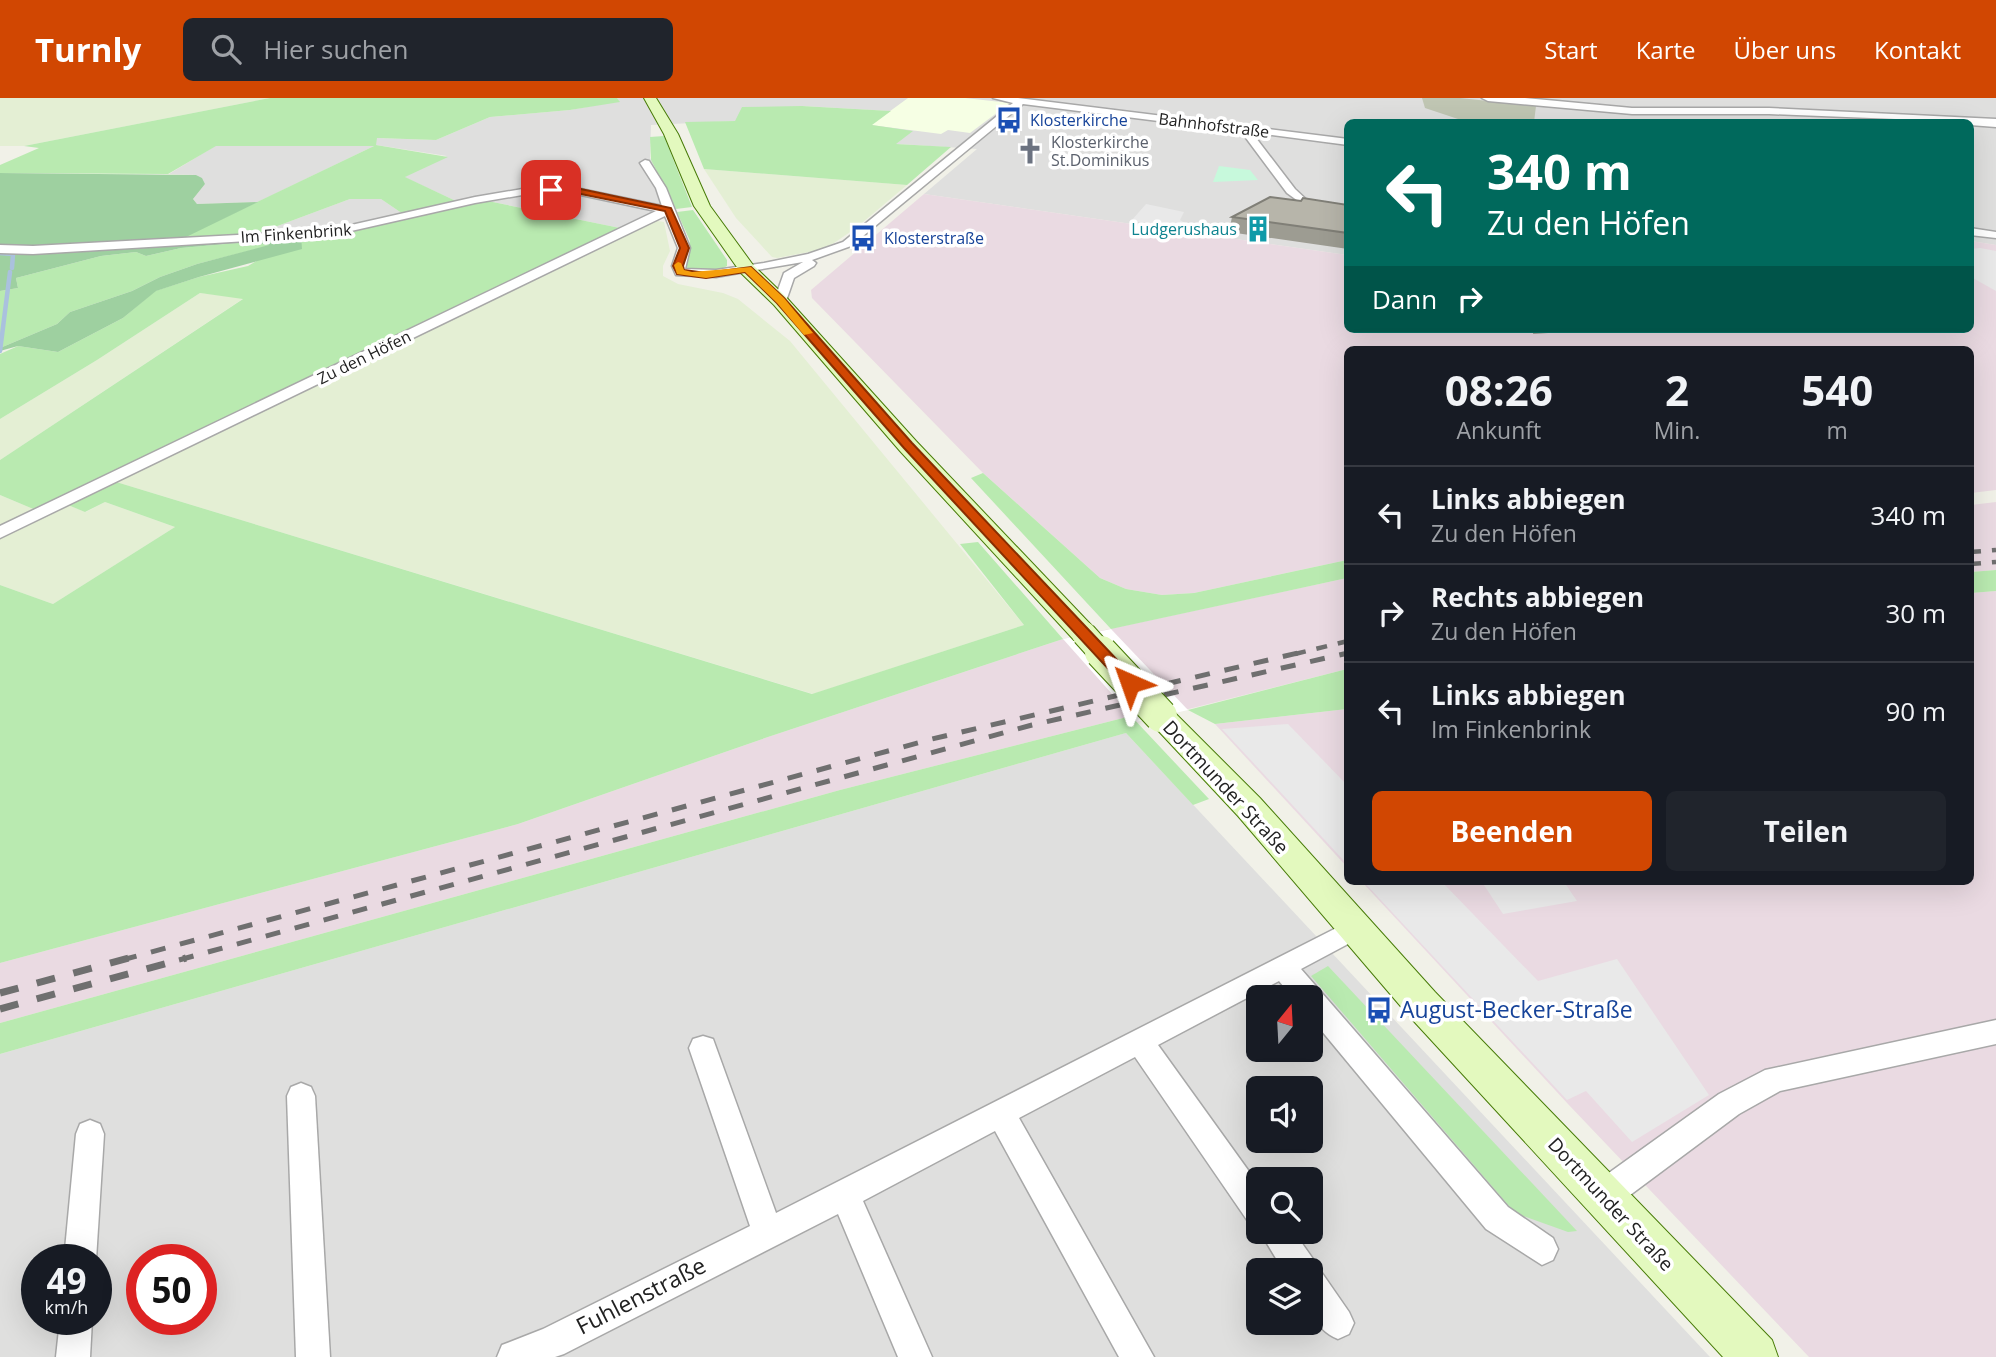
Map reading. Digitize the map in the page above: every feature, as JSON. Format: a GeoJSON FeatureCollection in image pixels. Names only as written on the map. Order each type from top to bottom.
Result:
{"type":"FeatureCollection","features":[{"type":"Feature","properties":{"kind":"main road","name":"Dortmunder Straße"},"geometry":{"type":"LineString","coordinates":[[650,98],[671,134],[702,206],[750,272],[780,300],[908,446],[1249,807],[1354,929],[1755,1357]]}},
{"type":"Feature","properties":{"kind":"street","name":"Bahnhofstraße"},"geometry":{"type":"LineString","coordinates":[[997,98],[1344,142]]}},
{"type":"Feature","properties":{"kind":"street"},"geometry":{"type":"LineString","coordinates":[[1488,98],[1632,111],[1769,111],[1920,119]]}},
{"type":"Feature","properties":{"kind":"street"},"geometry":{"type":"LineString","coordinates":[[780,300],[788,276],[858,236],[1021,101]]}},
{"type":"Feature","properties":{"kind":"street"},"geometry":{"type":"LineString","coordinates":[[1136,116],[1144,107]]}},
{"type":"Feature","properties":{"kind":"street"},"geometry":{"type":"LineString","coordinates":[[1974,122],[1996,123]]}},
{"type":"Feature","properties":{"kind":"street"},"geometry":{"type":"LineString","coordinates":[[1251,130],[1251,138],[1273,168],[1305,203]]}},
{"type":"Feature","properties":{"kind":"street"},"geometry":{"type":"LineString","coordinates":[[645,163],[661,188],[684,248],[678,266],[680,272],[693,281],[720,281],[827,254]]}},
{"type":"Feature","properties":{"kind":"street","name":"Im Finkenbrink"},"geometry":{"type":"LineString","coordinates":[[0,249],[60,249],[329,233],[364,228],[475,200],[534,190],[576,191],[668,210]]}},
{"type":"Feature","properties":{"kind":"street","name":"Zu den Höfen"},"geometry":{"type":"LineString","coordinates":[[0,533],[668,210]]}},
{"type":"Feature","properties":{"kind":"street"},"geometry":{"type":"LineString","coordinates":[[1974,232],[1996,235]]}},
{"type":"Feature","properties":{"kind":"street"},"geometry":{"type":"LineString","coordinates":[[750,272],[810,263]]}},
{"type":"Feature","properties":{"kind":"street","name":"Fuhlenstraße"},"geometry":{"type":"LineString","coordinates":[[514,1357],[552,1342],[767,1231],[845,1194],[1354,929]]}},
{"type":"Feature","properties":{"kind":"street"},"geometry":{"type":"LineString","coordinates":[[1283,967],[1299,985]]}},
{"type":"Feature","properties":{"kind":"street"},"geometry":{"type":"LineString","coordinates":[[1323,1013],[1497,1218],[1542,1249]]}},
{"type":"Feature","properties":{"kind":"street"},"geometry":{"type":"LineString","coordinates":[[1603,1196],[1729,1104],[1775,1079],[1996,1032]]}},
{"type":"Feature","properties":{"kind":"street"},"geometry":{"type":"LineString","coordinates":[[1140,1041],[1246,1192]]}},
{"type":"Feature","properties":{"kind":"street"},"geometry":{"type":"LineString","coordinates":[[703,1048],[767,1231]]}},
{"type":"Feature","properties":{"kind":"street"},"geometry":{"type":"LineString","coordinates":[[301,1096],[313,1357]]}},
{"type":"Feature","properties":{"kind":"street"},"geometry":{"type":"LineString","coordinates":[[1000,1113],[1138,1357]]}},
{"type":"Feature","properties":{"kind":"street"},"geometry":{"type":"LineString","coordinates":[[81,1244],[90,1134]]}},
{"type":"Feature","properties":{"kind":"street"},"geometry":{"type":"LineString","coordinates":[[845,1194],[915,1357]]}},
{"type":"Feature","properties":{"kind":"street"},"geometry":{"type":"LineString","coordinates":[[1323,1301],[1338,1322]]}},
{"type":"Feature","properties":{"kind":"street"},"geometry":{"type":"LineString","coordinates":[[73,1357],[75,1335]]}},
{"type":"Feature","properties":{"kind":"shaded area"},"geometry":{"type":"Polygon","coordinates":[[[0,98],[270,98],[24,146],[0,146],[0,98]]]}},
{"type":"Feature","properties":{"kind":"shaded area"},"geometry":{"type":"Polygon","coordinates":[[[617,98],[1996,98],[1996,245],[1974,241],[1974,119],[1344,119],[1344,255],[924,194],[977,149],[851,141],[890,111],[803,106],[735,121],[651,125],[650,158],[676,209],[659,210],[620,228],[478,199],[458,202],[404,177],[447,156],[376,145],[258,202],[197,204],[193,199],[205,184],[196,175],[169,174],[215,146],[375,145],[376,138],[436,140],[490,117],[570,110],[619,101],[617,98]]]}},
{"type":"Feature","properties":{"kind":"shaded area"},"geometry":{"type":"Polygon","coordinates":[[[908,98],[965,98],[1010,103],[970,133],[948,130],[941,134],[871,125],[908,98]]]}},
{"type":"Feature","properties":{"kind":"shaded area"},"geometry":{"type":"Polygon","coordinates":[[[1422,98],[1460,98],[1536,106],[1534,119],[1458,119],[1425,108],[1422,98]]]}},
{"type":"Feature","properties":{"kind":"shaded area"},"geometry":{"type":"Polygon","coordinates":[[[1219,166],[1250,170],[1258,180],[1213,182],[1219,166]]]}},
{"type":"Feature","properties":{"kind":"shaded area"},"geometry":{"type":"Polygon","coordinates":[[[704,169],[907,185],[834,243],[820,250],[777,258],[772,257],[736,218],[704,169]]]}},
{"type":"Feature","properties":{"kind":"shaded area"},"geometry":{"type":"Polygon","coordinates":[[[924,194],[1344,255],[1344,333],[1974,333],[1974,241],[1996,245],[1996,490],[1974,493],[1974,346],[1344,346],[1344,561],[1194,593],[1162,595],[1126,589],[1100,578],[983,473],[812,298],[811,290],[924,194]]]}},
{"type":"Feature","properties":{"kind":"shaded area"},"geometry":{"type":"Polygon","coordinates":[[[350,199],[381,199],[406,216],[337,228],[256,234],[350,199]]]}},
{"type":"Feature","properties":{"kind":"shaded area"},"geometry":{"type":"Polygon","coordinates":[[[1146,204],[1184,212],[1180,220],[1188,225],[1180,227],[1131,221],[1146,204]]]}},
{"type":"Feature","properties":{"kind":"shaded area"},"geometry":{"type":"Polygon","coordinates":[[[651,220],[664,222],[670,251],[663,266],[663,276],[678,284],[723,293],[738,299],[790,341],[1024,625],[813,694],[113,481],[651,220]]]}},
{"type":"Feature","properties":{"kind":"shaded area"},"geometry":{"type":"Polygon","coordinates":[[[1974,249],[1996,251],[1996,291],[1974,279],[1974,249]]]}},
{"type":"Feature","properties":{"kind":"shaded area"},"geometry":{"type":"Polygon","coordinates":[[[200,293],[244,298],[0,460],[0,419],[200,293]]]}},
{"type":"Feature","properties":{"kind":"shaded area"},"geometry":{"type":"Polygon","coordinates":[[[0,495],[38,511],[68,505],[86,512],[105,502],[175,527],[53,604],[0,585],[0,495]]]}},
{"type":"Feature","properties":{"kind":"shaded area"},"geometry":{"type":"Polygon","coordinates":[[[1996,502],[1996,570],[1974,572],[1974,505],[1996,502]]]}},
{"type":"Feature","properties":{"kind":"shaded area"},"geometry":{"type":"Polygon","coordinates":[[[1344,579],[1344,670],[1137,722],[1131,716],[840,790],[0,1023],[0,963],[518,824],[1063,639],[1344,579]]]}},
{"type":"Feature","properties":{"kind":"shaded area"},"geometry":{"type":"Polygon","coordinates":[[[1996,591],[1996,1357],[1809,1357],[1568,1104],[1365,885],[1974,885],[1974,593],[1996,591]]]}},
{"type":"Feature","properties":{"kind":"shaded area"},"geometry":{"type":"Polygon","coordinates":[[[1344,709],[1344,864],[1215,724],[1344,709]]]}},
{"type":"Feature","properties":{"kind":"shaded area"},"geometry":{"type":"Polygon","coordinates":[[[1288,724],[1344,782],[1344,861],[1222,729],[1288,724]]]}},
{"type":"Feature","properties":{"kind":"shaded area"},"geometry":{"type":"Polygon","coordinates":[[[1126,733],[1710,1357],[0,1357],[0,1054],[1126,733]]]}},
{"type":"Feature","properties":{"kind":"shaded area"},"geometry":{"type":"Polygon","coordinates":[[[1367,885],[1445,885],[1538,981],[1617,959],[1709,1095],[1632,1142],[1586,1091],[1567,1100],[1367,885]]]}},
{"type":"Feature","properties":{"kind":"shaded area"},"geometry":{"type":"Polygon","coordinates":[[[1484,885],[1566,885],[1577,901],[1503,914],[1484,885]]]}},
{"type":"Feature","properties":{"kind":"green space"},"geometry":{"type":"Polygon","coordinates":[[[270,98],[617,98],[620,102],[570,110],[490,117],[436,140],[377,138],[376,145],[448,157],[405,177],[458,202],[406,216],[381,199],[350,199],[256,234],[182,238],[374,146],[216,146],[168,174],[0,173],[0,165],[39,148],[24,146],[270,98]]]}},
{"type":"Feature","properties":{"kind":"green space"},"geometry":{"type":"Polygon","coordinates":[[[802,106],[891,111],[872,125],[913,131],[896,144],[951,147],[907,185],[704,169],[685,122],[735,121],[742,107],[802,106]]]}},
{"type":"Feature","properties":{"kind":"green space"},"geometry":{"type":"Polygon","coordinates":[[[664,136],[692,207],[676,209],[651,160],[650,137],[664,136]]]}},
{"type":"Feature","properties":{"kind":"green space"},"geometry":{"type":"Polygon","coordinates":[[[0,173],[196,175],[202,178],[205,184],[193,199],[197,204],[258,202],[184,238],[256,234],[254,236],[301,235],[302,249],[156,291],[123,318],[58,352],[18,346],[0,351],[0,348],[57,324],[70,312],[132,291],[160,277],[197,264],[269,245],[248,242],[181,248],[146,256],[136,252],[101,256],[16,278],[18,288],[0,291],[0,173]]]}},
{"type":"Feature","properties":{"kind":"green space"},"geometry":{"type":"Polygon","coordinates":[[[478,199],[620,228],[38,511],[0,495],[0,460],[243,299],[200,293],[0,419],[0,354],[18,346],[58,352],[123,318],[155,291],[248,266],[301,235],[357,230],[478,199]]]}},
{"type":"Feature","properties":{"kind":"green space"},"geometry":{"type":"Polygon","coordinates":[[[693,210],[727,260],[727,266],[707,272],[686,268],[690,241],[677,212],[693,210]]]}},
{"type":"Feature","properties":{"kind":"green space"},"geometry":{"type":"Polygon","coordinates":[[[248,242],[272,245],[197,264],[160,277],[132,291],[70,312],[57,324],[0,348],[0,291],[18,288],[16,278],[101,256],[136,252],[146,256],[181,248],[248,242]]]}},
{"type":"Feature","properties":{"kind":"green space"},"geometry":{"type":"Polygon","coordinates":[[[983,473],[1100,578],[1126,589],[1162,595],[1194,593],[1344,561],[1344,579],[1111,629],[971,478],[983,473]]]}},
{"type":"Feature","properties":{"kind":"green space"},"geometry":{"type":"Polygon","coordinates":[[[113,481],[812,694],[1024,625],[960,544],[978,542],[1063,639],[518,824],[0,963],[0,585],[53,604],[175,527],[105,502],[85,512],[68,505],[113,481]]]}},
{"type":"Feature","properties":{"kind":"green space"},"geometry":{"type":"Polygon","coordinates":[[[1996,570],[1996,591],[1974,593],[1974,572],[1996,570]]]}},
{"type":"Feature","properties":{"kind":"green space"},"geometry":{"type":"Polygon","coordinates":[[[1344,670],[1344,709],[1215,724],[1188,710],[1344,670]]]}},
{"type":"Feature","properties":{"kind":"green space"},"geometry":{"type":"Polygon","coordinates":[[[1131,716],[1209,799],[1193,805],[1126,733],[0,1054],[0,1023],[840,790],[1131,716]]]}},
{"type":"Feature","properties":{"kind":"green space"},"geometry":{"type":"Polygon","coordinates":[[[1328,966],[1577,1231],[1568,1232],[1515,1213],[1323,990],[1323,985],[1319,985],[1311,976],[1328,966]]]}},
{"type":"Feature","properties":{"kind":"pier"},"geometry":{"type":"Polygon","coordinates":[[[1111,629],[1188,710],[1137,722],[1063,639],[1111,629]]]}},
{"type":"Feature","properties":{"kind":"building"},"geometry":{"type":"Polygon","coordinates":[[[1270,197],[1301,201],[1303,198],[1344,204],[1344,232],[1232,217],[1270,197]]]}},
{"type":"Feature","properties":{"kind":"waterway"},"geometry":{"type":"LineString","coordinates":[[0,253],[13,254],[12,268]]}},
{"type":"Feature","properties":{"kind":"waterway"},"geometry":{"type":"LineString","coordinates":[[0,351],[10,272]]}},
{"type":"Feature","properties":{"kind":"railway"},"geometry":{"type":"LineString","coordinates":[[1974,552],[1996,550]]}},
{"type":"Feature","properties":{"kind":"railway"},"geometry":{"type":"LineString","coordinates":[[1974,564],[1996,562]]}},
{"type":"Feature","properties":{"kind":"railway"},"geometry":{"type":"LineString","coordinates":[[1295,654],[1344,642]]}},
{"type":"Feature","properties":{"kind":"railway"},"geometry":{"type":"LineString","coordinates":[[122,960],[932,739],[1302,652]]}},
{"type":"Feature","properties":{"kind":"railway"},"geometry":{"type":"LineString","coordinates":[[179,960],[1032,725],[1344,654]]}},
{"type":"Feature","properties":{"kind":"railway"},"geometry":{"type":"LineString","coordinates":[[0,993],[129,958]]}},
{"type":"Feature","properties":{"kind":"railway"},"geometry":{"type":"LineString","coordinates":[[0,1009],[186,958]]}},
{"type":"Feature","properties":{"kind":"slow traffic"},"geometry":{"type":"LineString","coordinates":[[678,265],[680,272],[706,276],[747,269],[780,300],[808,333]]}},
{"type":"Feature","properties":{"kind":"place","name":"Klosterkirche"},"geometry":{"type":"Point","coordinates":[1009,120]}},
{"type":"Feature","properties":{"kind":"place","name":"Klosterkirche St.Dominikus"},"geometry":{"type":"Point","coordinates":[1030,151]}},
{"type":"Feature","properties":{"kind":"place","name":"Ludgerushaus"},"geometry":{"type":"Point","coordinates":[1258,229]}},
{"type":"Feature","properties":{"kind":"place","name":"Klosterstraße"},"geometry":{"type":"Point","coordinates":[863,238]}},
{"type":"Feature","properties":{"kind":"place","name":"August-Becker-Straße"},"geometry":{"type":"Point","coordinates":[1379,1010]}},
{"type":"Feature","properties":{"kind":"route"},"geometry":{"type":"LineString","coordinates":[[551,190],[576,191],[668,209],[675,220],[684,248],[679,259],[680,272],[706,276],[747,269],[780,300],[908,446],[1130,683]]}}]}
